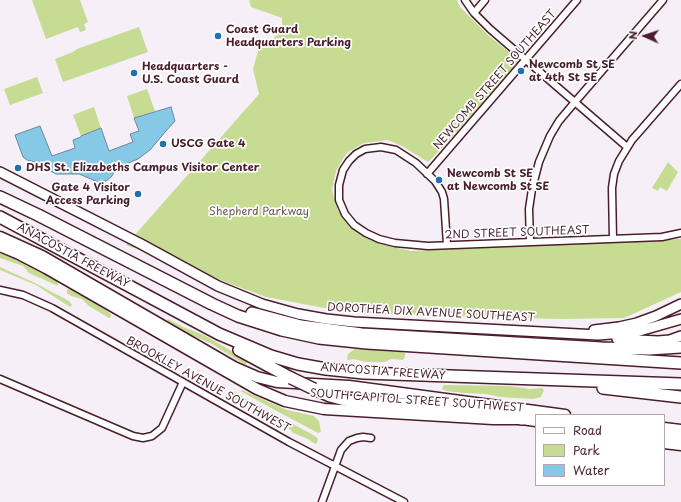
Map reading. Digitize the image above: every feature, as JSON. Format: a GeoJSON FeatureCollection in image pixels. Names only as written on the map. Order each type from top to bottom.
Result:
{"type":"FeatureCollection","features":[{"type":"Feature","properties":{"kind":"highway","name":"ANACOSTIA FREEWAY"},"geometry":{"type":"LineString","coordinates":[[0,197],[190,293],[238,316],[273,328],[309,336],[367,344],[681,363]]}},
{"type":"Feature","properties":{"kind":"highway","name":"ANACOSTIA FREEWAY"},"geometry":{"type":"LineString","coordinates":[[0,217],[52,243],[219,334],[258,351],[289,362],[326,369],[360,373],[681,384]]}},
{"type":"Feature","properties":{"kind":"highway"},"geometry":{"type":"LineString","coordinates":[[27,231],[50,247],[291,378],[330,396],[349,401],[440,406],[494,413],[522,419]]}},
{"type":"Feature","properties":{"kind":"highway"},"geometry":{"type":"LineString","coordinates":[[151,272],[241,310],[310,328],[375,335],[602,348],[649,349],[681,347]]}},
{"type":"Feature","properties":{"kind":"highway"},"geometry":{"type":"LineString","coordinates":[[602,348],[620,351],[681,354]]}},
{"type":"Feature","properties":{"kind":"highway"},"geometry":{"type":"LineString","coordinates":[[515,378],[542,383],[681,397]]}},
{"type":"Feature","properties":{"kind":"main road","name":"DOROTHEA DIX AVENUE SOUTHEAST"},"geometry":{"type":"LineString","coordinates":[[0,172],[124,234],[226,290],[262,304],[298,314],[354,322],[598,335],[636,332],[681,320]]}},
{"type":"Feature","properties":{"kind":"main road"},"geometry":{"type":"LineString","coordinates":[[0,237],[42,256],[234,367],[257,377],[277,382],[349,386],[558,414]]}},
{"type":"Feature","properties":{"kind":"main road","name":"SOUTH CAPITOL STREET SOUTHWEST"},"geometry":{"type":"LineString","coordinates":[[0,246],[42,266],[257,389],[285,401],[328,409],[535,421]]}},
{"type":"Feature","properties":{"kind":"main road"},"geometry":{"type":"LineString","coordinates":[[541,331],[558,329],[588,330],[619,327],[650,319],[681,304]]}},
{"type":"Feature","properties":{"kind":"main road"},"geometry":{"type":"LineString","coordinates":[[598,335],[616,339],[654,341],[670,340],[681,336]]}},
{"type":"Feature","properties":{"kind":"main road"},"geometry":{"type":"LineString","coordinates":[[665,422],[681,423]]}},
{"type":"Feature","properties":{"kind":"main road"},"geometry":{"type":"LineString","coordinates":[[665,428],[681,430]]}},
{"type":"Feature","properties":{"kind":"main road"},"geometry":{"type":"LineString","coordinates":[[665,435],[681,438]]}},
{"type":"Feature","properties":{"kind":"main road"},"geometry":{"type":"LineString","coordinates":[[665,443],[681,445]]}},
{"type":"Feature","properties":{"kind":"street"},"geometry":{"type":"LineString","coordinates":[[464,0],[474,13],[490,29],[627,147]]}},
{"type":"Feature","properties":{"kind":"street"},"geometry":{"type":"LineString","coordinates":[[474,13],[485,0]]}},
{"type":"Feature","properties":{"kind":"street","name":"NEWCOMB STREET SOUTHEAST"},"geometry":{"type":"LineString","coordinates":[[427,174],[577,0]]}},
{"type":"Feature","properties":{"kind":"street"},"geometry":{"type":"LineString","coordinates":[[530,242],[529,210],[532,189],[539,162],[553,131],[575,102],[663,0]]}},
{"type":"Feature","properties":{"kind":"street"},"geometry":{"type":"LineString","coordinates":[[613,239],[611,197],[612,183],[619,161],[627,147],[681,84]]}},
{"type":"Feature","properties":{"kind":"street","name":"2ND STREET SOUTHEAST"},"geometry":{"type":"LineString","coordinates":[[427,174],[409,158],[391,148],[371,148],[356,154],[348,161],[340,180],[338,190],[343,210],[348,218],[358,228],[374,237],[400,244],[422,246],[662,237],[681,233]]}},
{"type":"Feature","properties":{"kind":"street"},"geometry":{"type":"LineString","coordinates":[[427,174],[438,184],[443,194],[447,245]]}},
{"type":"Feature","properties":{"kind":"street","name":"BROOKLEY AVENUE SOUTHWEST"},"geometry":{"type":"LineString","coordinates":[[0,290],[23,295],[46,305],[290,442],[404,502]]}},
{"type":"Feature","properties":{"kind":"street"},"geometry":{"type":"LineString","coordinates":[[0,380],[132,436],[143,438],[152,436],[162,428],[183,382]]}},
{"type":"Feature","properties":{"kind":"street"},"geometry":{"type":"LineString","coordinates":[[322,502],[341,450],[349,441],[362,436],[371,438]]}},
{"type":"Feature","properties":{"kind":"green space"},"geometry":{"type":"Polygon","coordinates":[[[32,0],[80,0],[88,22],[84,24],[86,30],[80,32],[78,27],[46,39],[32,0]]]}},
{"type":"Feature","properties":{"kind":"green space","name":"Shepherd Parkway"},"geometry":{"type":"Polygon","coordinates":[[[249,0],[457,0],[460,7],[489,36],[521,62],[428,162],[402,146],[388,140],[364,143],[348,152],[336,171],[332,190],[338,211],[349,226],[366,238],[389,246],[411,251],[681,239],[681,292],[624,318],[562,319],[382,314],[335,310],[266,297],[126,245],[259,94],[253,69],[258,51],[282,31],[282,18],[251,7],[249,0]]]}},
{"type":"Feature","properties":{"kind":"green space"},"geometry":{"type":"Polygon","coordinates":[[[139,27],[148,52],[63,82],[55,59],[77,49],[139,27]]]}},
{"type":"Feature","properties":{"kind":"green space"},"geometry":{"type":"Polygon","coordinates":[[[37,77],[43,93],[10,105],[4,89],[37,77]]]}},
{"type":"Feature","properties":{"kind":"green space"},"geometry":{"type":"Polygon","coordinates":[[[147,89],[155,111],[134,118],[127,96],[147,89]]]}},
{"type":"Feature","properties":{"kind":"green space"},"geometry":{"type":"Polygon","coordinates":[[[94,107],[101,128],[81,136],[73,115],[94,107]]]}},
{"type":"Feature","properties":{"kind":"green space"},"geometry":{"type":"Polygon","coordinates":[[[668,162],[678,172],[667,191],[660,187],[658,191],[652,188],[668,162]]]}},
{"type":"Feature","properties":{"kind":"green space"},"geometry":{"type":"Polygon","coordinates":[[[0,253],[57,279],[58,286],[29,273],[23,266],[0,258],[0,253]]]}},
{"type":"Feature","properties":{"kind":"green space"},"geometry":{"type":"Polygon","coordinates":[[[0,267],[35,283],[69,301],[72,305],[70,307],[36,285],[0,270],[0,267]]]}},
{"type":"Feature","properties":{"kind":"green space"},"geometry":{"type":"Polygon","coordinates":[[[69,289],[94,302],[111,314],[111,317],[109,318],[89,306],[82,299],[71,296],[67,293],[67,290],[69,289]]]}},
{"type":"Feature","properties":{"kind":"green space"},"geometry":{"type":"Polygon","coordinates":[[[168,319],[183,327],[204,335],[248,362],[244,364],[212,344],[187,333],[168,321],[168,319]]]}},
{"type":"Feature","properties":{"kind":"green space"},"geometry":{"type":"Polygon","coordinates":[[[355,349],[401,352],[405,353],[405,357],[403,360],[391,359],[385,362],[366,362],[347,359],[348,354],[355,349]]]}},
{"type":"Feature","properties":{"kind":"green space"},"geometry":{"type":"Polygon","coordinates":[[[445,385],[509,386],[530,389],[542,388],[544,390],[541,397],[533,399],[447,391],[442,389],[445,385]]]}},
{"type":"Feature","properties":{"kind":"green space"},"geometry":{"type":"Polygon","coordinates":[[[242,390],[287,410],[314,416],[319,421],[321,432],[318,433],[242,392],[242,390]]]}},
{"type":"Feature","properties":{"kind":"green space"},"geometry":{"type":"Polygon","coordinates":[[[229,391],[233,391],[315,436],[318,439],[317,443],[316,444],[293,433],[288,427],[269,419],[251,406],[236,400],[228,395],[229,391]]]}},
{"type":"Feature","properties":{"kind":"water"},"geometry":{"type":"Polygon","coordinates":[[[171,107],[175,121],[150,150],[138,159],[118,167],[112,176],[106,181],[98,182],[79,174],[56,174],[35,162],[27,160],[23,157],[15,135],[40,126],[52,156],[75,148],[73,140],[101,128],[109,151],[133,142],[130,134],[139,131],[134,118],[171,107]]]}},
{"type":"Feature","properties":{"kind":"place","name":"Coast Guard Headquarters Parking"},"geometry":{"type":"Point","coordinates":[218,36]}},
{"type":"Feature","properties":{"kind":"place","name":"Newcomb St SE at 4th St SE"},"geometry":{"type":"Point","coordinates":[521,71]}},
{"type":"Feature","properties":{"kind":"place","name":"Headquarters - U.S. Coast Guard"},"geometry":{"type":"Point","coordinates":[134,73]}},
{"type":"Feature","properties":{"kind":"place","name":"USCG Gate 4"},"geometry":{"type":"Point","coordinates":[163,144]}},
{"type":"Feature","properties":{"kind":"place","name":"DHS St. Elizabeths Campus Visitor Center"},"geometry":{"type":"Point","coordinates":[18,168]}},
{"type":"Feature","properties":{"kind":"place","name":"Newcomb St SE at Newcomb St SE"},"geometry":{"type":"Point","coordinates":[439,180]}},
{"type":"Feature","properties":{"kind":"place","name":"Gate 4 Visitor Access Parking"},"geometry":{"type":"Point","coordinates":[138,194]}}]}
